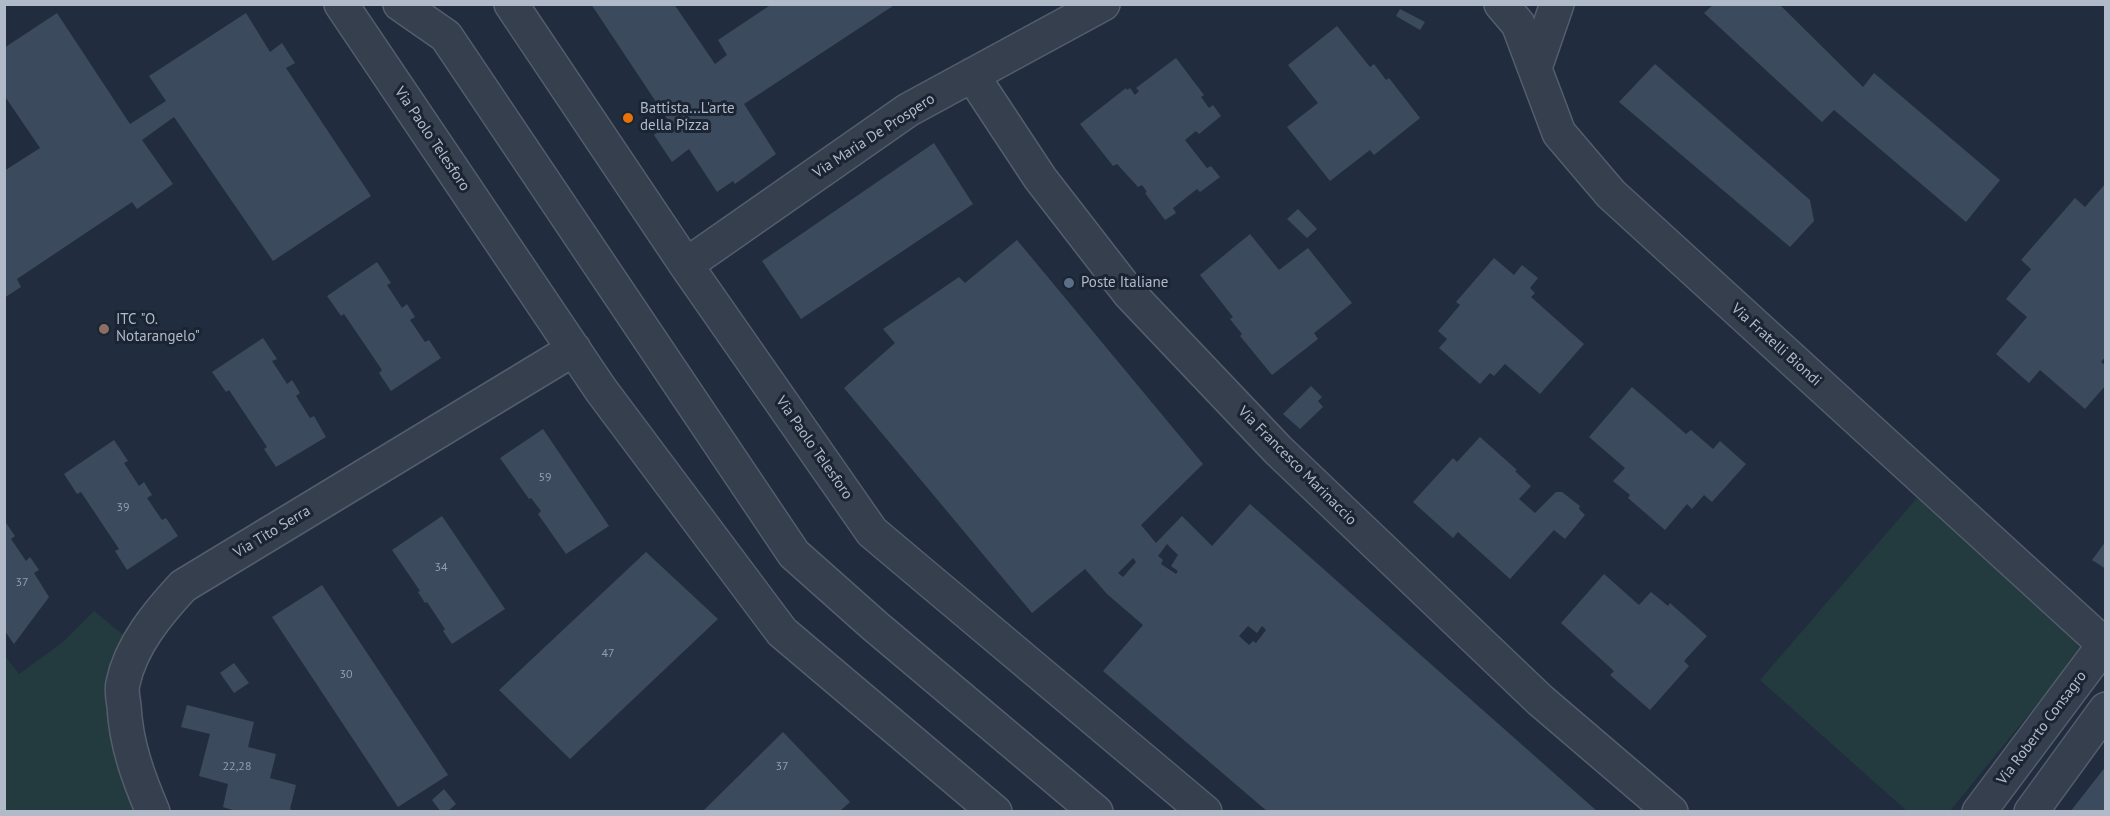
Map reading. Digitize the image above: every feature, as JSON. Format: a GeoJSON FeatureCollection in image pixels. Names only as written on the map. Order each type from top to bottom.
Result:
{"type":"FeatureCollection","features":[{"type":"Feature","properties":{"kind":"street","name":"Via Paolo Telesforo"},"geometry":{"type":"LineString","coordinates":[[341,4],[601,390],[782,632],[995,812]]}},
{"type":"Feature","properties":{"kind":"street"},"geometry":{"type":"LineString","coordinates":[[400,4],[446,36],[794,554],[875,626],[1096,812]]}},
{"type":"Feature","properties":{"kind":"street"},"geometry":{"type":"LineString","coordinates":[[439,4],[446,36]]}},
{"type":"Feature","properties":{"kind":"street","name":"Via Paolo Telesforo"},"geometry":{"type":"LineString","coordinates":[[511,4],[686,265],[872,532],[1205,812]]}},
{"type":"Feature","properties":{"kind":"street","name":"Via Maria De Prospero"},"geometry":{"type":"LineString","coordinates":[[686,265],[908,110],[1103,4]]}},
{"type":"Feature","properties":{"kind":"street","name":"Via Fratelli Biondi"},"geometry":{"type":"LineString","coordinates":[[1501,4],[1518,24],[1559,133],[1611,194],[2105,646]]}},
{"type":"Feature","properties":{"kind":"street"},"geometry":{"type":"LineString","coordinates":[[1535,68],[1557,4]]}},
{"type":"Feature","properties":{"kind":"street","name":"Via Francesco Marinaccio"},"geometry":{"type":"LineString","coordinates":[[972,75],[1040,178],[1129,293],[1262,434],[1540,700],[1671,812]]}},
{"type":"Feature","properties":{"kind":"street","name":"Via Tito Serra"},"geometry":{"type":"LineString","coordinates":[[153,812],[135,770],[125,725],[122,684],[137,646],[160,612],[183,586],[574,350]]}},
{"type":"Feature","properties":{"kind":"street","name":"Via Roberto Consagro"},"geometry":{"type":"LineString","coordinates":[[1979,812],[2105,646]]}},
{"type":"Feature","properties":{"kind":"street"},"geometry":{"type":"LineString","coordinates":[[2031,812],[2106,709]]}},
{"type":"Feature","properties":{"kind":"green space"},"geometry":{"type":"Polygon","coordinates":[[[1917,498],[2086,644],[1950,811],[1907,811],[1760,680],[1917,498]]]}},
{"type":"Feature","properties":{"kind":"green space"},"geometry":{"type":"Polygon","coordinates":[[[94,611],[137,646],[141,811],[7,811],[4,808],[4,655],[19,674],[63,642],[94,611]]]}},
{"type":"Feature","properties":{"kind":"building"},"geometry":{"type":"Polygon","coordinates":[[[591,4],[674,4],[715,64],[727,55],[718,40],[772,4],[896,4],[744,104],[776,154],[735,184],[733,181],[717,192],[689,149],[672,162],[654,135],[670,123],[591,4]]]}},
{"type":"Feature","properties":{"kind":"building"},"geometry":{"type":"Polygon","coordinates":[[[1714,4],[1779,4],[1863,87],[1874,73],[2000,180],[1966,222],[1834,110],[1822,122],[1704,13],[1714,4]]]}},
{"type":"Feature","properties":{"kind":"building"},"geometry":{"type":"Polygon","coordinates":[[[1400,9],[1425,22],[1420,30],[1396,16],[1400,9]]]}},
{"type":"Feature","properties":{"kind":"building"},"geometry":{"type":"Polygon","coordinates":[[[57,13],[130,124],[166,101],[149,76],[246,13],[270,52],[282,43],[295,63],[286,68],[371,196],[273,261],[174,117],[142,140],[173,184],[137,209],[132,202],[17,279],[21,287],[4,298],[4,171],[40,148],[4,95],[4,48],[57,13]]]}},
{"type":"Feature","properties":{"kind":"building"},"geometry":{"type":"Polygon","coordinates":[[[1337,26],[1370,67],[1374,64],[1386,80],[1389,78],[1420,118],[1374,155],[1370,150],[1330,181],[1287,127],[1318,103],[1288,65],[1337,26]]]}},
{"type":"Feature","properties":{"kind":"building"},"geometry":{"type":"Polygon","coordinates":[[[1176,58],[1204,95],[1201,97],[1209,108],[1213,105],[1221,116],[1199,134],[1196,131],[1185,140],[1207,168],[1211,166],[1220,177],[1200,192],[1197,189],[1173,208],[1176,213],[1165,220],[1145,193],[1147,192],[1142,185],[1138,187],[1117,164],[1113,166],[1080,124],[1126,88],[1127,90],[1130,88],[1135,95],[1139,91],[1136,88],[1176,58]]]}},
{"type":"Feature","properties":{"kind":"building"},"geometry":{"type":"Polygon","coordinates":[[[1655,64],[1810,200],[1814,221],[1790,247],[1619,102],[1655,64]]]}},
{"type":"Feature","properties":{"kind":"building"},"geometry":{"type":"Polygon","coordinates":[[[934,143],[973,204],[801,319],[762,261],[934,143]]]}},
{"type":"Feature","properties":{"kind":"building"},"geometry":{"type":"Polygon","coordinates":[[[2106,183],[2106,356],[2101,362],[2106,366],[2106,385],[2085,409],[2040,370],[2029,383],[1996,354],[2027,317],[2006,299],[2031,269],[2021,260],[2075,198],[2085,207],[2106,183]]]}},
{"type":"Feature","properties":{"kind":"building"},"geometry":{"type":"Polygon","coordinates":[[[1298,209],[1317,229],[1307,238],[1287,219],[1298,209]]]}},
{"type":"Feature","properties":{"kind":"building"},"geometry":{"type":"Polygon","coordinates":[[[1250,234],[1279,270],[1308,248],[1352,303],[1314,333],[1318,339],[1272,375],[1240,336],[1242,334],[1230,319],[1233,317],[1200,275],[1250,234]]]}},
{"type":"Feature","properties":{"kind":"building"},"geometry":{"type":"Polygon","coordinates":[[[1017,240],[1203,464],[1141,525],[1156,543],[1182,516],[1212,546],[1250,504],[1598,812],[1268,812],[1103,671],[1143,625],[1107,594],[1085,569],[1032,613],[844,388],[895,343],[883,329],[959,277],[965,283],[1017,240]],[[1167,544],[1158,556],[1163,560],[1161,564],[1176,574],[1178,571],[1171,566],[1178,555],[1167,544]],[[1133,558],[1118,573],[1123,577],[1136,562],[1133,558]],[[1248,626],[1239,636],[1249,645],[1253,641],[1256,643],[1266,630],[1262,626],[1257,633],[1248,626]]]}},
{"type":"Feature","properties":{"kind":"building"},"geometry":{"type":"Polygon","coordinates":[[[1494,258],[1514,275],[1522,265],[1538,278],[1530,288],[1535,293],[1531,297],[1584,344],[1540,394],[1505,364],[1494,376],[1490,373],[1480,384],[1439,348],[1447,339],[1438,331],[1460,305],[1456,302],[1494,258]]]}},
{"type":"Feature","properties":{"kind":"building"},"geometry":{"type":"Polygon","coordinates":[[[377,262],[391,283],[387,285],[402,308],[407,304],[415,317],[410,320],[425,342],[429,340],[441,358],[391,391],[379,373],[382,370],[344,314],[341,316],[327,296],[377,262]]]}},
{"type":"Feature","properties":{"kind":"building"},"geometry":{"type":"Polygon","coordinates":[[[263,338],[277,359],[272,361],[287,384],[292,380],[300,393],[296,396],[310,418],[314,416],[326,437],[276,467],[264,449],[267,447],[229,390],[226,392],[212,372],[263,338]]]}},
{"type":"Feature","properties":{"kind":"building"},"geometry":{"type":"Polygon","coordinates":[[[1311,386],[1322,397],[1318,401],[1323,407],[1300,429],[1283,414],[1311,386]]]}},
{"type":"Feature","properties":{"kind":"building"},"geometry":{"type":"Polygon","coordinates":[[[1632,387],[1686,434],[1691,430],[1713,449],[1720,441],[1746,464],[1712,502],[1704,495],[1692,509],[1687,504],[1665,530],[1628,498],[1630,495],[1613,481],[1625,468],[1589,437],[1632,387]]]}},
{"type":"Feature","properties":{"kind":"building"},"geometry":{"type":"Polygon","coordinates":[[[543,429],[609,526],[566,554],[538,514],[541,511],[531,498],[529,499],[500,458],[543,429]]]}},
{"type":"Feature","properties":{"kind":"building"},"geometry":{"type":"Polygon","coordinates":[[[1480,437],[1517,470],[1515,471],[1531,486],[1519,499],[1535,513],[1556,492],[1562,492],[1580,506],[1579,509],[1585,515],[1565,539],[1554,530],[1510,579],[1458,532],[1453,538],[1413,502],[1453,458],[1457,462],[1480,437]]]}},
{"type":"Feature","properties":{"kind":"building"},"geometry":{"type":"Polygon","coordinates":[[[114,440],[128,461],[124,463],[139,486],[144,482],[152,495],[147,498],[162,520],[166,518],[178,536],[127,570],[115,551],[119,549],[81,492],[77,494],[64,474],[114,440]]]}},
{"type":"Feature","properties":{"kind":"building"},"geometry":{"type":"Polygon","coordinates":[[[442,516],[505,609],[452,644],[443,631],[445,629],[427,602],[425,603],[418,592],[420,591],[392,550],[442,516]]]}},
{"type":"Feature","properties":{"kind":"building"},"geometry":{"type":"Polygon","coordinates":[[[4,520],[15,536],[11,539],[26,561],[30,557],[39,570],[34,573],[49,597],[14,644],[4,630],[4,520]]]}},
{"type":"Feature","properties":{"kind":"building"},"geometry":{"type":"Polygon","coordinates":[[[2106,541],[2106,569],[2092,560],[2106,541]]]}},
{"type":"Feature","properties":{"kind":"building"},"geometry":{"type":"Polygon","coordinates":[[[646,552],[718,619],[570,759],[499,690],[646,552]]]}},
{"type":"Feature","properties":{"kind":"building"},"geometry":{"type":"Polygon","coordinates":[[[1604,574],[1639,605],[1651,592],[1668,606],[1670,603],[1707,636],[1684,661],[1689,666],[1650,710],[1610,675],[1614,671],[1561,623],[1604,574]]]}},
{"type":"Feature","properties":{"kind":"building"},"geometry":{"type":"Polygon","coordinates":[[[322,585],[448,775],[398,807],[272,617],[322,585]]]}},
{"type":"Feature","properties":{"kind":"building"},"geometry":{"type":"Polygon","coordinates":[[[234,663],[249,683],[234,693],[220,673],[234,663]]]}},
{"type":"Feature","properties":{"kind":"building"},"geometry":{"type":"Polygon","coordinates":[[[187,705],[254,722],[248,747],[276,754],[270,778],[296,785],[290,809],[296,812],[239,812],[223,807],[228,784],[199,776],[210,734],[181,727],[187,705]]]}},
{"type":"Feature","properties":{"kind":"building"},"geometry":{"type":"Polygon","coordinates":[[[783,732],[850,802],[839,812],[702,812],[783,732]]]}},
{"type":"Feature","properties":{"kind":"building"},"geometry":{"type":"Polygon","coordinates":[[[2106,766],[2106,812],[2070,812],[2081,798],[2106,766]]]}},
{"type":"Feature","properties":{"kind":"building"},"geometry":{"type":"Polygon","coordinates":[[[444,789],[456,804],[447,812],[441,812],[432,800],[444,789]]]}},
{"type":"Feature","properties":{"kind":"place","name":"Battista...L'arte della Pizza"},"geometry":{"type":"Point","coordinates":[628,118]}},
{"type":"Feature","properties":{"kind":"place","name":"Poste Italiane"},"geometry":{"type":"Point","coordinates":[1069,283]}},
{"type":"Feature","properties":{"kind":"place","name":"ITC \"O. Notarangelo\""},"geometry":{"type":"Point","coordinates":[104,329]}}]}
